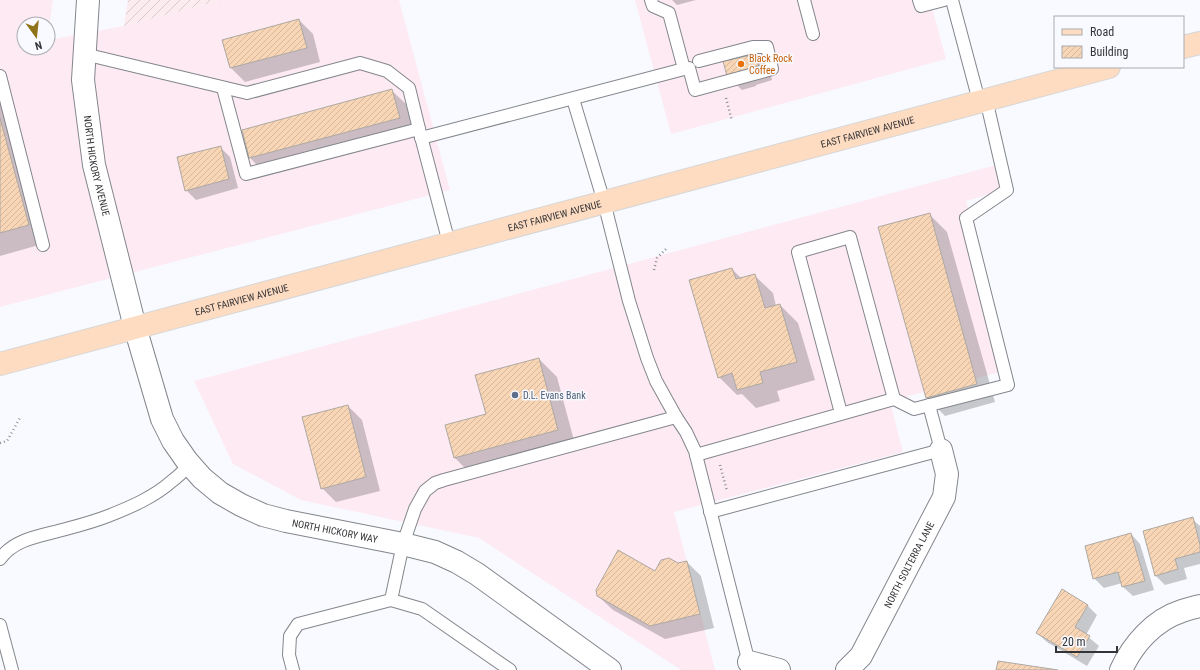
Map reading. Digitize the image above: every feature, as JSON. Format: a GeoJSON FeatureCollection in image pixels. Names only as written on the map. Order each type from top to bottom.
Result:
{"type":"FeatureCollection","features":[{"type":"Feature","properties":{"kind":"main road"},"geometry":{"type":"LineString","coordinates":[[1184,47],[1200,43]]}},
{"type":"Feature","properties":{"kind":"main road","name":"EAST FAIRVIEW AVENUE"},"geometry":{"type":"LineString","coordinates":[[0,364],[1104,68]]}},
{"type":"Feature","properties":{"kind":"street","name":"NORTH HICKORY AVENUE"},"geometry":{"type":"LineString","coordinates":[[88,0],[83,80],[94,165],[135,327]]}},
{"type":"Feature","properties":{"kind":"street","name":"NORTH HICKORY WAY"},"geometry":{"type":"LineString","coordinates":[[135,327],[162,419],[173,441],[190,465],[202,478],[220,493],[263,515],[286,521],[404,544],[435,552],[457,562],[477,574],[610,670]]}},
{"type":"Feature","properties":{"kind":"street","name":"NORTH SOLTERRA LANE"},"geometry":{"type":"LineString","coordinates":[[847,670],[862,656],[944,497],[947,474],[941,450]]}},
{"type":"Feature","properties":{"kind":"street"},"geometry":{"type":"LineString","coordinates":[[1121,670],[1127,657],[1141,638],[1159,622],[1180,611],[1200,606]]}},
{"type":"Feature","properties":{"kind":"street"},"geometry":{"type":"LineString","coordinates":[[750,666],[779,670]]}},
{"type":"Feature","properties":{"kind":"lane"},"geometry":{"type":"LineString","coordinates":[[223,88],[246,174],[572,99],[684,69],[669,13],[653,6],[651,0]]}},
{"type":"Feature","properties":{"kind":"lane"},"geometry":{"type":"LineString","coordinates":[[804,0],[814,34]]}},
{"type":"Feature","properties":{"kind":"lane"},"geometry":{"type":"LineString","coordinates":[[919,0],[921,6],[944,0]]}},
{"type":"Feature","properties":{"kind":"lane"},"geometry":{"type":"LineString","coordinates":[[696,455],[894,399],[914,408],[1008,386],[966,218],[1007,190],[983,100],[952,0]]}},
{"type":"Feature","properties":{"kind":"lane"},"geometry":{"type":"LineString","coordinates":[[753,47],[767,47],[772,69],[695,90],[694,65],[753,47]]}},
{"type":"Feature","properties":{"kind":"lane"},"geometry":{"type":"LineString","coordinates":[[84,54],[247,93],[360,63],[387,71],[408,88],[449,243]]}},
{"type":"Feature","properties":{"kind":"lane"},"geometry":{"type":"LineString","coordinates":[[0,76],[43,245]]}},
{"type":"Feature","properties":{"kind":"lane"},"geometry":{"type":"LineString","coordinates":[[572,99],[604,202],[629,301],[647,358],[656,381],[686,432],[696,455],[750,666]]}},
{"type":"Feature","properties":{"kind":"lane"},"geometry":{"type":"LineString","coordinates":[[841,413],[798,252],[850,237],[894,399]]}},
{"type":"Feature","properties":{"kind":"lane"},"geometry":{"type":"LineString","coordinates":[[710,512],[941,450],[929,405]]}},
{"type":"Feature","properties":{"kind":"lane"},"geometry":{"type":"LineString","coordinates":[[391,600],[414,509],[425,491],[435,483],[676,417]]}},
{"type":"Feature","properties":{"kind":"lane"},"geometry":{"type":"LineString","coordinates":[[0,559],[4,553],[17,544],[107,517],[132,506],[172,482],[190,465]]}},
{"type":"Feature","properties":{"kind":"lane"},"geometry":{"type":"LineString","coordinates":[[293,670],[289,655],[290,636],[298,624],[391,600],[422,609],[510,670]]}},
{"type":"Feature","properties":{"kind":"lane"},"geometry":{"type":"LineString","coordinates":[[0,625],[12,670]]}},
{"type":"Feature","properties":{"kind":"path"},"geometry":{"type":"LineString","coordinates":[[654,270],[657,258],[668,247]]}},
{"type":"Feature","properties":{"kind":"path"},"geometry":{"type":"LineString","coordinates":[[0,443],[7,441],[21,416]]}},
{"type":"Feature","properties":{"kind":"path"},"geometry":{"type":"LineString","coordinates":[[720,463],[727,491]]}},
{"type":"Feature","properties":{"kind":"shaded area"},"geometry":{"type":"Polygon","coordinates":[[[0,0],[53,0],[51,16],[16,16],[16,56],[56,56],[56,39],[124,26],[221,0],[399,0],[450,190],[0,307],[0,0]]]}},
{"type":"Feature","properties":{"kind":"shaded area"},"geometry":{"type":"Polygon","coordinates":[[[128,0],[221,0],[124,26],[128,0]]]}},
{"type":"Feature","properties":{"kind":"shaded area"},"geometry":{"type":"Polygon","coordinates":[[[635,0],[930,0],[946,59],[671,134],[635,0]]]}},
{"type":"Feature","properties":{"kind":"shaded area"},"geometry":{"type":"Polygon","coordinates":[[[1000,164],[1007,189],[966,201],[1011,369],[890,401],[903,452],[674,512],[715,670],[681,670],[479,538],[301,500],[233,464],[194,381],[1000,164]]]}},
{"type":"Feature","properties":{"kind":"building"},"geometry":{"type":"Polygon","coordinates":[[[299,19],[307,48],[230,68],[222,40],[299,19]]]}},
{"type":"Feature","properties":{"kind":"building","name":"Black Rock Coffee"},"geometry":{"type":"Polygon","coordinates":[[[756,54],[759,66],[727,76],[723,61],[756,54]]]}},
{"type":"Feature","properties":{"kind":"building"},"geometry":{"type":"Polygon","coordinates":[[[392,89],[400,118],[249,158],[242,130],[392,89]]]}},
{"type":"Feature","properties":{"kind":"building"},"geometry":{"type":"Polygon","coordinates":[[[0,118],[29,225],[0,233],[0,118]]]}},
{"type":"Feature","properties":{"kind":"building"},"geometry":{"type":"Polygon","coordinates":[[[221,146],[229,179],[185,191],[177,157],[221,146]]]}},
{"type":"Feature","properties":{"kind":"building"},"geometry":{"type":"Polygon","coordinates":[[[930,213],[977,384],[926,398],[878,227],[930,213]]]}},
{"type":"Feature","properties":{"kind":"building"},"geometry":{"type":"Polygon","coordinates":[[[732,268],[736,279],[755,274],[765,308],[780,304],[797,362],[760,372],[763,383],[737,390],[732,373],[718,378],[689,280],[732,268]]]}},
{"type":"Feature","properties":{"kind":"building","name":"D.L. Evans Bank"},"geometry":{"type":"Polygon","coordinates":[[[539,358],[558,430],[454,458],[445,425],[486,414],[475,375],[539,358]]]}},
{"type":"Feature","properties":{"kind":"building"},"geometry":{"type":"Polygon","coordinates":[[[348,405],[366,477],[321,489],[302,417],[348,405]]]}},
{"type":"Feature","properties":{"kind":"building"},"geometry":{"type":"Polygon","coordinates":[[[1193,517],[1200,545],[1200,552],[1175,559],[1178,569],[1155,576],[1143,531],[1193,517]]]}},
{"type":"Feature","properties":{"kind":"building"},"geometry":{"type":"Polygon","coordinates":[[[1131,533],[1145,581],[1122,587],[1118,572],[1093,579],[1085,546],[1131,533]]]}},
{"type":"Feature","properties":{"kind":"building"},"geometry":{"type":"Polygon","coordinates":[[[618,550],[655,571],[661,560],[669,558],[678,563],[687,561],[700,614],[650,626],[597,596],[596,590],[618,550]]]}},
{"type":"Feature","properties":{"kind":"building"},"geometry":{"type":"Polygon","coordinates":[[[1062,589],[1088,605],[1075,627],[1090,636],[1077,657],[1036,633],[1062,589]]]}},
{"type":"Feature","properties":{"kind":"building"},"geometry":{"type":"Polygon","coordinates":[[[998,661],[1058,670],[996,670],[998,661]]]}},
{"type":"Feature","properties":{"kind":"place","name":"Black Rock Coffee"},"geometry":{"type":"Point","coordinates":[741,64]}},
{"type":"Feature","properties":{"kind":"place","name":"D.L. Evans Bank"},"geometry":{"type":"Point","coordinates":[515,395]}}]}
